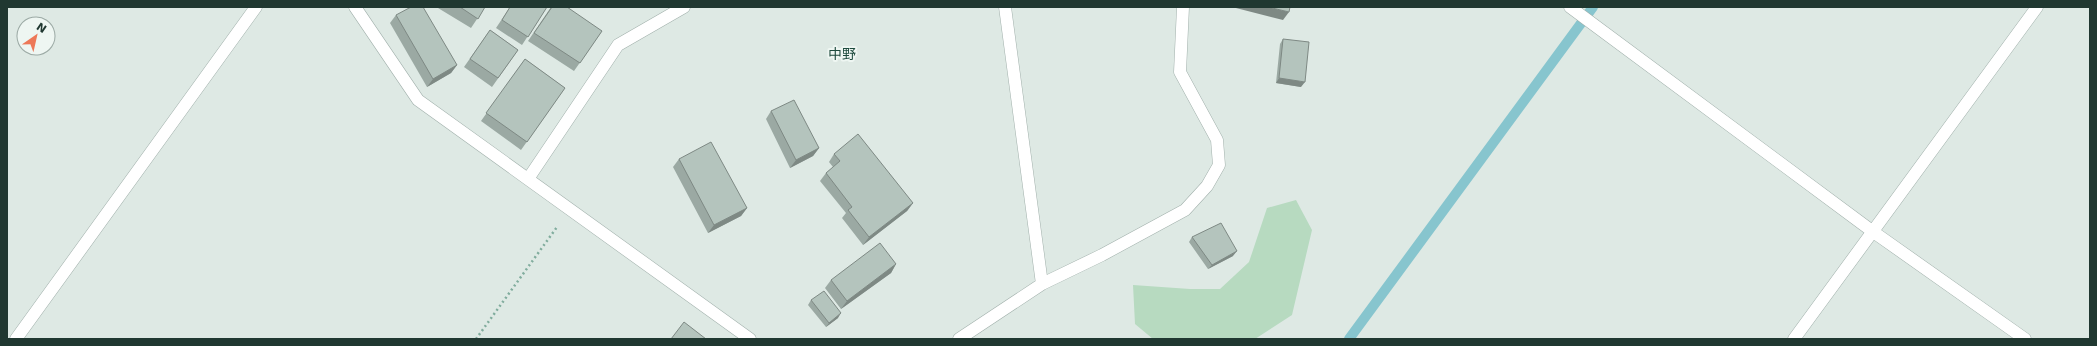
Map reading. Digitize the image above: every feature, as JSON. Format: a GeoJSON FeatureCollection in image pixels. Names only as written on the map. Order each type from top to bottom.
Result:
{"type":"FeatureCollection","features":[{"type":"Feature","properties":{"kind":"street"},"geometry":{"type":"LineString","coordinates":[[16,339],[256,7]]}},
{"type":"Feature","properties":{"kind":"street"},"geometry":{"type":"LineString","coordinates":[[356,7],[418,100],[750,339]]}},
{"type":"Feature","properties":{"kind":"street"},"geometry":{"type":"LineString","coordinates":[[528,179],[618,45],[684,7]]}},
{"type":"Feature","properties":{"kind":"street"},"geometry":{"type":"LineString","coordinates":[[1005,7],[1042,284]]}},
{"type":"Feature","properties":{"kind":"street"},"geometry":{"type":"LineString","coordinates":[[958,339],[1042,284],[1102,255],[1185,210],[1207,186],[1219,165],[1217,140],[1180,72],[1183,7]]}},
{"type":"Feature","properties":{"kind":"street"},"geometry":{"type":"LineString","coordinates":[[1570,7],[1872,231],[2025,339]]}},
{"type":"Feature","properties":{"kind":"street"},"geometry":{"type":"LineString","coordinates":[[1794,339],[2037,7]]}},
{"type":"Feature","properties":{"kind":"path"},"geometry":{"type":"LineString","coordinates":[[476,339],[570,209]]}},
{"type":"Feature","properties":{"kind":"green space"},"geometry":{"type":"Polygon","coordinates":[[[1296,200],[1312,230],[1292,315],[1255,339],[1153,339],[1135,324],[1133,285],[1190,289],[1220,289],[1249,262],[1267,208],[1296,200]]]}},
{"type":"Feature","properties":{"kind":"building"},"geometry":{"type":"Polygon","coordinates":[[[411,7],[423,7],[457,65],[433,79],[396,15],[411,7]]]}},
{"type":"Feature","properties":{"kind":"building"},"geometry":{"type":"Polygon","coordinates":[[[460,7],[485,7],[478,19],[460,7]]]}},
{"type":"Feature","properties":{"kind":"building"},"geometry":{"type":"Polygon","coordinates":[[[510,7],[547,7],[528,37],[502,20],[510,7]]]}},
{"type":"Feature","properties":{"kind":"building"},"geometry":{"type":"Polygon","coordinates":[[[552,7],[567,7],[602,31],[580,63],[534,33],[552,7]]]}},
{"type":"Feature","properties":{"kind":"building"},"geometry":{"type":"Polygon","coordinates":[[[1268,7],[1290,7],[1289,12],[1268,7]]]}},
{"type":"Feature","properties":{"kind":"building"},"geometry":{"type":"Polygon","coordinates":[[[490,30],[518,50],[498,78],[470,59],[490,30]]]}},
{"type":"Feature","properties":{"kind":"building"},"geometry":{"type":"Polygon","coordinates":[[[1283,39],[1309,42],[1305,82],[1279,78],[1283,39]]]}},
{"type":"Feature","properties":{"kind":"building"},"geometry":{"type":"Polygon","coordinates":[[[525,59],[565,88],[527,142],[486,113],[525,59]]]}},
{"type":"Feature","properties":{"kind":"building"},"geometry":{"type":"Polygon","coordinates":[[[794,100],[819,148],[796,160],[771,111],[794,100]]]}},
{"type":"Feature","properties":{"kind":"building"},"geometry":{"type":"Polygon","coordinates":[[[858,134],[913,203],[869,237],[848,210],[852,207],[826,173],[840,161],[834,154],[858,134]]]}},
{"type":"Feature","properties":{"kind":"building"},"geometry":{"type":"Polygon","coordinates":[[[711,142],[747,208],[714,225],[679,159],[711,142]]]}},
{"type":"Feature","properties":{"kind":"building"},"geometry":{"type":"Polygon","coordinates":[[[1221,223],[1237,251],[1212,265],[1192,237],[1221,223]]]}},
{"type":"Feature","properties":{"kind":"building"},"geometry":{"type":"Polygon","coordinates":[[[880,243],[896,264],[847,301],[831,280],[880,243]]]}},
{"type":"Feature","properties":{"kind":"building"},"geometry":{"type":"Polygon","coordinates":[[[824,291],[841,313],[829,323],[811,300],[824,291]]]}},
{"type":"Feature","properties":{"kind":"building"},"geometry":{"type":"Polygon","coordinates":[[[684,322],[706,339],[671,339],[684,322]]]}},
{"type":"Feature","properties":{"kind":"waterway"},"geometry":{"type":"LineString","coordinates":[[1349,339],[1593,7]]}},
{"type":"Feature","properties":{"kind":"district","name":"中野"},"geometry":{"type":"Point","coordinates":[842,54]}}]}
